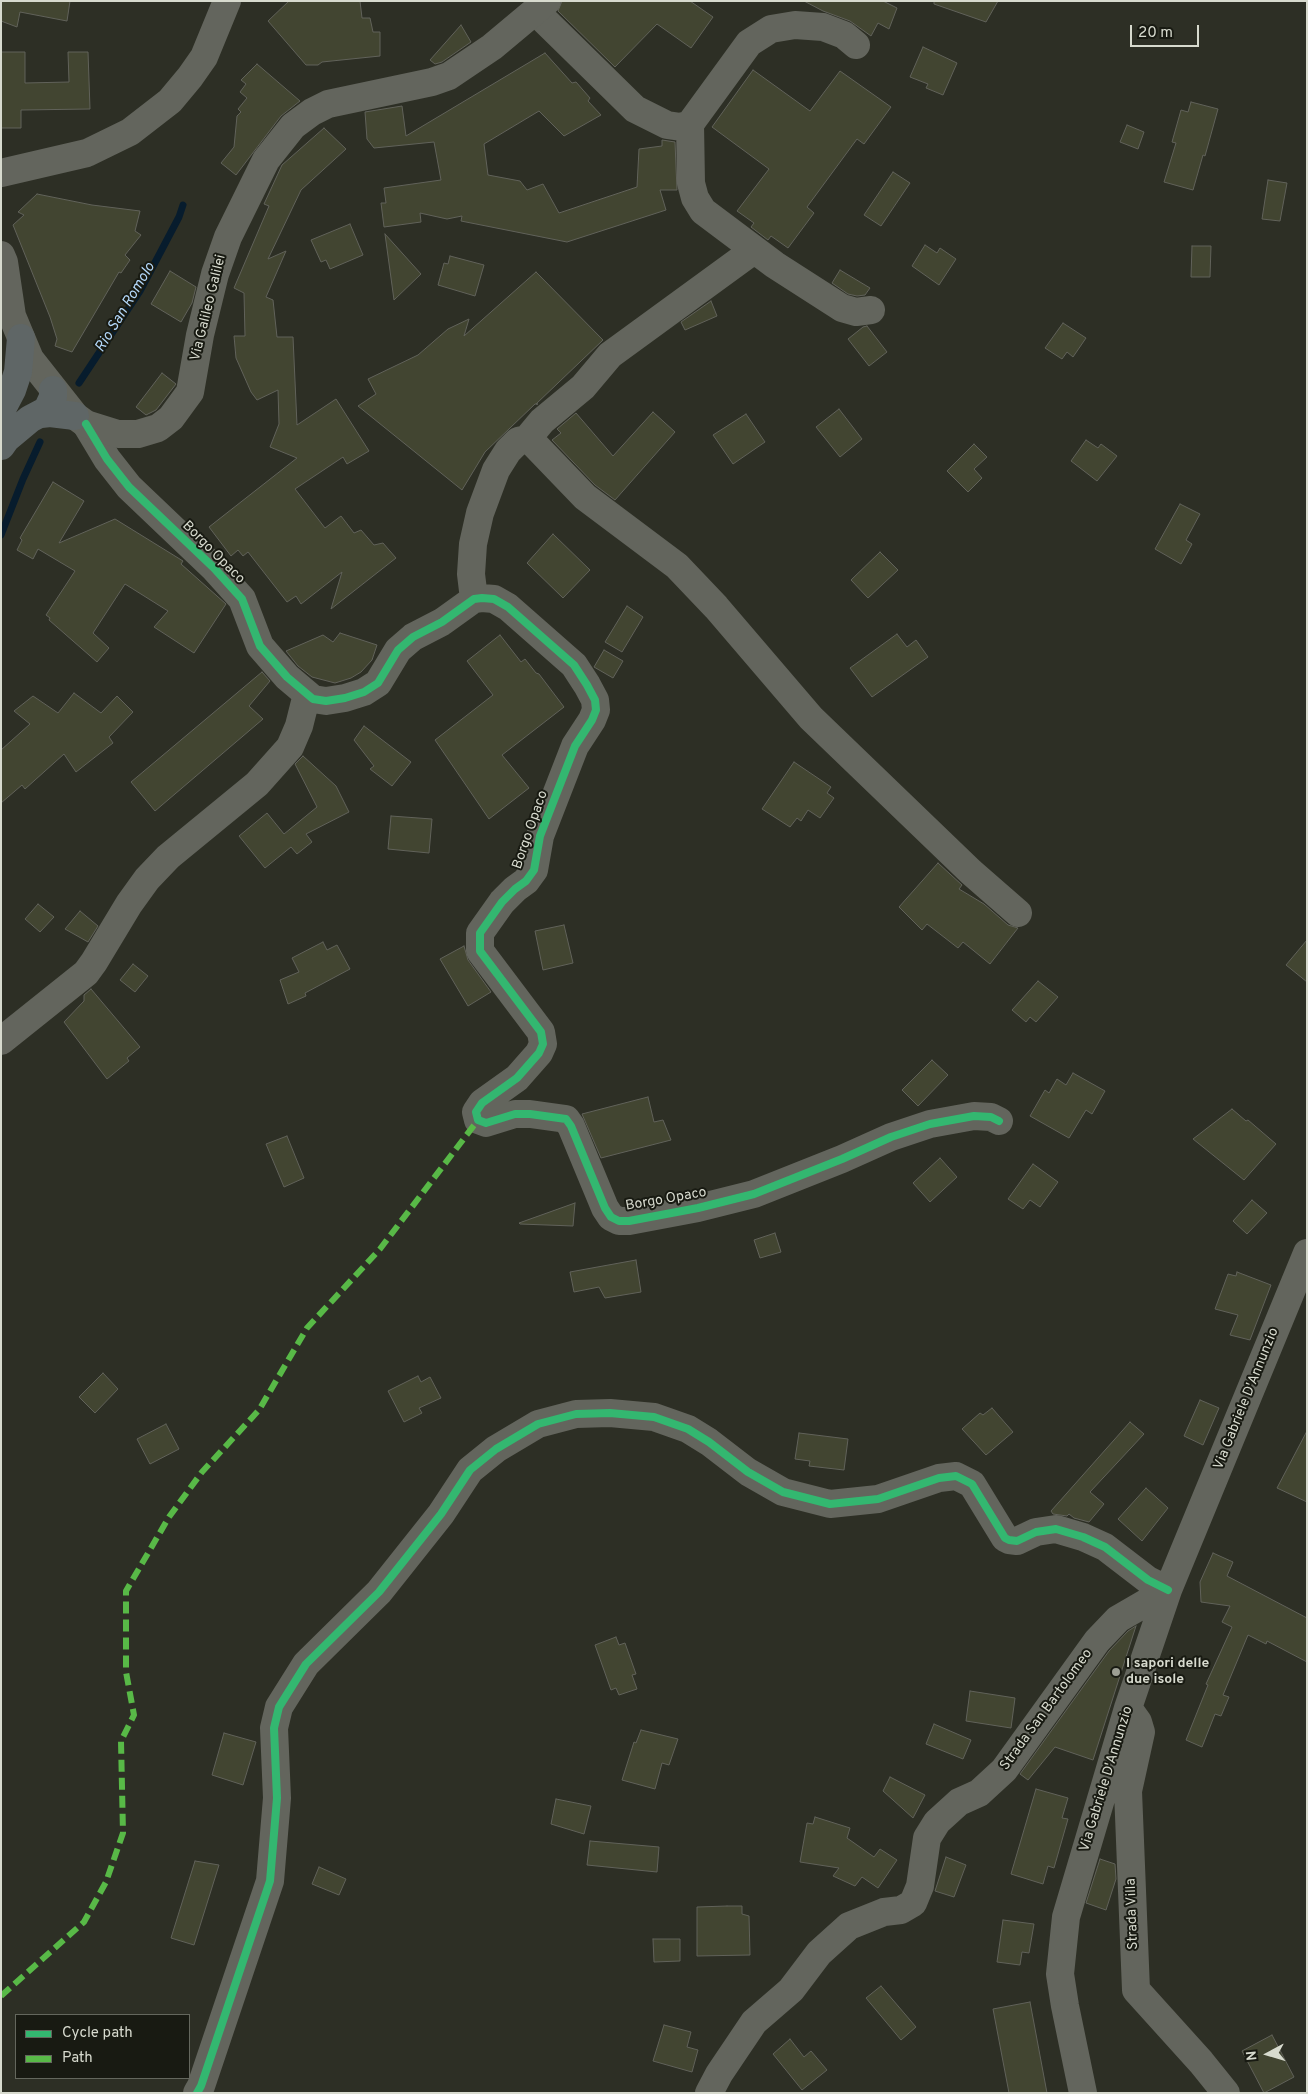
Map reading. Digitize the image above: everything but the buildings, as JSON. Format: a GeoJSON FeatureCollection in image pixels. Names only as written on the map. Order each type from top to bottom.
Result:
{"type":"FeatureCollection","features":[{"type":"Feature","properties":{"kind":"highway"},"geometry":{"type":"LineString","coordinates":[[7,400],[18,372],[8,306]]}},
{"type":"Feature","properties":{"kind":"highway"},"geometry":{"type":"LineString","coordinates":[[1,446],[6,439],[30,419],[41,414],[51,404],[49,384],[29,382],[7,400]]}},
{"type":"Feature","properties":{"kind":"highway"},"geometry":{"type":"LineString","coordinates":[[41,414],[66,414],[80,420]]}},
{"type":"Feature","properties":{"kind":"street"},"geometry":{"type":"LineString","coordinates":[[1,173],[87,153],[130,132],[170,101],[200,64],[217,30],[227,1]]}},
{"type":"Feature","properties":{"kind":"street"},"geometry":{"type":"LineString","coordinates":[[541,6],[635,109],[666,125],[681,126],[690,124]]}},
{"type":"Feature","properties":{"kind":"street","name":"Via Galileo Galilei"},"geometry":{"type":"LineString","coordinates":[[80,420],[118,434],[138,434],[158,428],[171,418],[190,392],[200,335],[215,274],[228,237],[266,160],[293,126],[312,112],[328,104],[432,82],[449,76],[492,47],[541,6]]}},
{"type":"Feature","properties":{"kind":"street"},"geometry":{"type":"LineString","coordinates":[[856,45],[844,35],[823,27],[796,25],[771,29],[749,43],[690,124],[691,183],[695,198],[703,210],[713,220],[754,250],[842,308],[856,312],[871,310]]}},
{"type":"Feature","properties":{"kind":"street"},"geometry":{"type":"LineString","coordinates":[[474,599],[471,574],[473,544],[480,513],[496,470],[508,451],[518,441],[527,439],[542,421],[582,387],[610,355],[754,250]]}},
{"type":"Feature","properties":{"kind":"street"},"geometry":{"type":"LineString","coordinates":[[1,255],[8,306],[30,359],[80,420]]}},
{"type":"Feature","properties":{"kind":"street","name":"Borgo Opaco"},"geometry":{"type":"LineString","coordinates":[[80,420],[129,487],[214,568],[242,599],[260,646],[287,677],[313,699],[326,701],[364,692],[378,683],[398,650],[413,637],[442,622],[474,599],[494,599],[508,607],[574,665],[595,700],[596,710],[592,720],[575,746],[540,836],[534,870],[526,881],[502,902],[480,933],[480,951],[541,1032],[543,1044],[539,1053],[516,1078],[482,1103],[476,1112],[478,1120],[486,1123],[514,1114],[530,1114],[566,1119],[571,1126],[605,1208],[611,1217],[619,1221],[629,1221],[698,1208],[754,1194],[891,1137],[930,1124],[974,1116],[990,1117],[999,1121]]}},
{"type":"Feature","properties":{"kind":"street"},"geometry":{"type":"LineString","coordinates":[[527,439],[585,497],[677,566],[812,718],[971,872],[1018,913]]}},
{"type":"Feature","properties":{"kind":"street"},"geometry":{"type":"LineString","coordinates":[[1,1041],[86,973],[147,879],[168,857],[264,776],[290,747],[299,726],[307,694]]}},
{"type":"Feature","properties":{"kind":"street","name":"Via Gabriele D'Annunzio"},"geometry":{"type":"LineString","coordinates":[[1083,2093],[1060,1974],[1066,1917],[1128,1708],[1168,1590],[1307,1254]]}},
{"type":"Feature","properties":{"kind":"street"},"geometry":{"type":"LineString","coordinates":[[197,2093],[270,1881],[277,1798],[274,1728],[279,1707],[306,1664],[379,1592],[441,1514],[470,1470],[496,1449],[538,1424],[576,1414],[610,1413],[654,1417],[688,1429],[709,1442],[748,1472],[783,1492],[830,1504],[878,1499],[938,1478],[956,1476],[972,1484],[1005,1538],[1017,1541],[1036,1532],[1056,1529],[1083,1537],[1105,1548],[1148,1580],[1168,1590]]}},
{"type":"Feature","properties":{"kind":"street","name":"Strada San Bartolomeo"},"geometry":{"type":"LineString","coordinates":[[709,2093],[719,2074],[754,2022],[792,1990],[819,1953],[849,1926],[884,1912],[901,1910],[912,1903],[920,1886],[927,1838],[937,1822],[960,1802],[979,1793],[1004,1770],[1097,1641],[1118,1619],[1168,1590]]}},
{"type":"Feature","properties":{"kind":"street","name":"Strada Villa"},"geometry":{"type":"LineString","coordinates":[[1128,1708],[1138,1722],[1141,1732],[1128,1791],[1136,1990],[1201,2062],[1226,2093]]}},
{"type":"Feature","properties":{"kind":"waterway","name":"Rio San Romolo"},"geometry":{"type":"LineString","coordinates":[[79,383],[140,291],[179,217],[183,205]]}},
{"type":"Feature","properties":{"kind":"waterway","name":"Rio San Romolo"},"geometry":{"type":"LineString","coordinates":[[1,535],[40,442]]}},
{"type":"Feature","properties":{"kind":"marked path"},"geometry":{"type":"LineString","coordinates":[[1,1996],[84,1922],[106,1882],[123,1833],[121,1741],[134,1715],[126,1672],[126,1591],[169,1517],[202,1472],[259,1410],[307,1328],[380,1249],[478,1120]]}},
{"type":"Feature","properties":{"kind":"cycle path"},"geometry":{"type":"LineString","coordinates":[[86,424],[107,459],[129,487],[214,568],[242,599],[260,646],[287,677],[313,699],[326,701],[364,692],[378,683],[398,650],[413,637],[442,622],[474,599],[482,598],[494,599],[508,607],[574,665],[587,685],[595,700],[596,710],[592,720],[575,746],[540,836],[534,870],[526,881],[502,902],[480,933],[480,951],[541,1032],[543,1044],[539,1053],[517,1078],[482,1103],[476,1112],[478,1120],[486,1123],[515,1114],[566,1119],[571,1126],[605,1208],[611,1217],[619,1221],[629,1221],[698,1208],[754,1194],[891,1137],[930,1124],[974,1116],[991,1117],[999,1121]]}},
{"type":"Feature","properties":{"kind":"cycle path"},"geometry":{"type":"LineString","coordinates":[[197,2093],[201,2086],[270,1881],[277,1798],[274,1728],[279,1707],[306,1664],[379,1592],[441,1514],[470,1470],[496,1449],[538,1424],[576,1414],[610,1413],[654,1417],[688,1429],[709,1442],[748,1472],[783,1492],[830,1504],[878,1499],[939,1478],[956,1476],[972,1484],[1005,1538],[1017,1541],[1036,1532],[1056,1529],[1083,1537],[1105,1547],[1148,1580],[1168,1590]]}},
{"type":"Feature","properties":{"kind":"place","name":"I sapori delle due isole"},"geometry":{"type":"Point","coordinates":[1116,1672]}}]}
